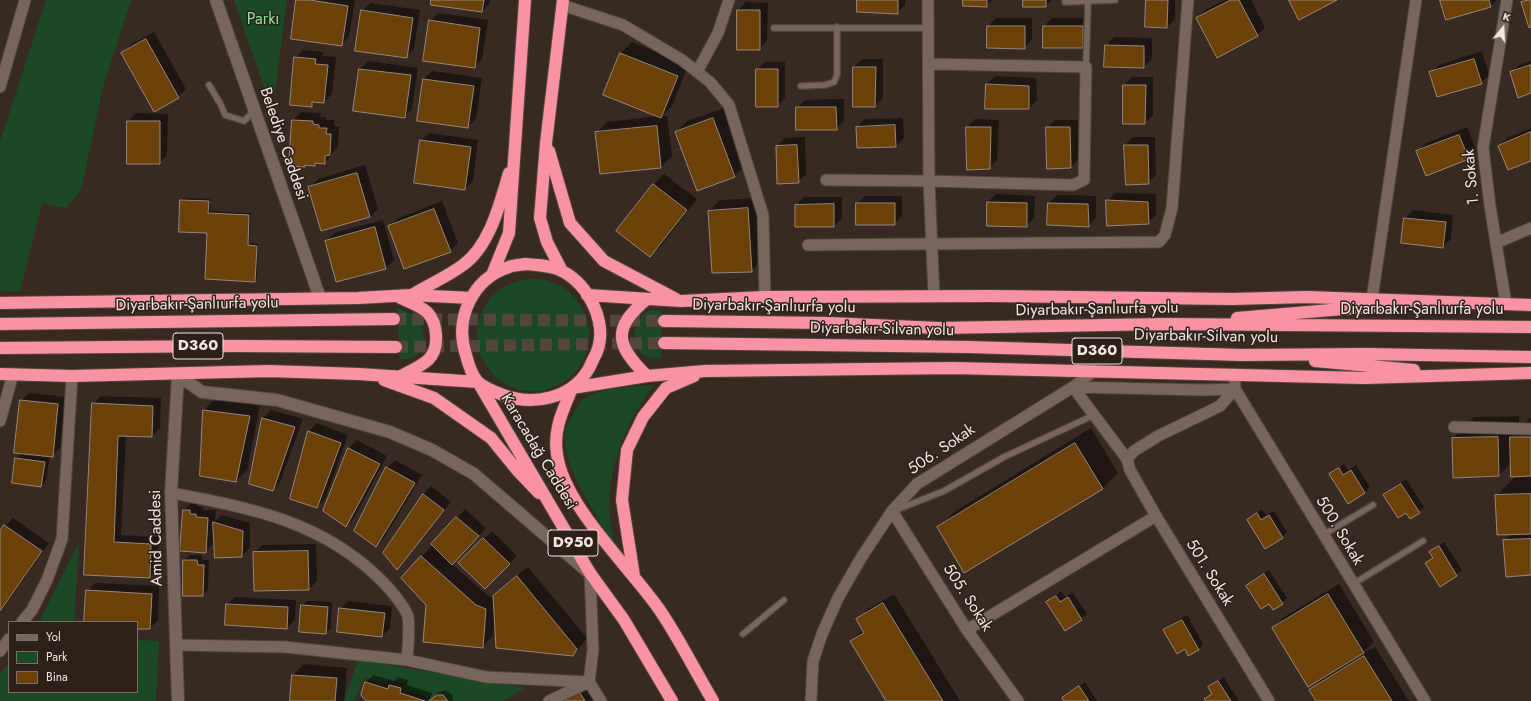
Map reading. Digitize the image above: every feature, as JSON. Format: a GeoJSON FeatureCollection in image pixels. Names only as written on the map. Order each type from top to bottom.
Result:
{"type":"FeatureCollection","features":[{"type":"Feature","properties":{"kind":"highway"},"geometry":{"type":"LineString","coordinates":[[492,275],[509,233],[516,149],[525,0]]}},
{"type":"Feature","properties":{"kind":"highway"},"geometry":{"type":"LineString","coordinates":[[562,3],[546,143],[540,218],[547,242],[562,271]]}},
{"type":"Feature","properties":{"kind":"highway"},"geometry":{"type":"LineString","coordinates":[[546,143],[570,223],[604,261],[680,301]]}},
{"type":"Feature","properties":{"kind":"highway"},"geometry":{"type":"LineString","coordinates":[[411,295],[463,265],[475,253],[488,232],[504,190],[516,149]]}},
{"type":"Feature","properties":{"kind":"highway"},"geometry":{"type":"LineString","coordinates":[[478,382],[462,344],[462,324],[467,305],[471,298],[477,288],[492,275],[509,267],[526,264],[545,265],[562,271],[580,285],[593,304],[599,327],[597,350],[588,371],[572,388]]}},
{"type":"Feature","properties":{"kind":"highway"},"geometry":{"type":"LineString","coordinates":[[0,303],[320,298],[411,295],[471,298]]}},
{"type":"Feature","properties":{"kind":"highway"},"geometry":{"type":"LineString","coordinates":[[587,295],[680,301],[765,297],[934,296],[1372,299],[1531,305]]}},
{"type":"Feature","properties":{"kind":"highway"},"geometry":{"type":"LineString","coordinates":[[396,296],[427,313],[436,330],[436,343],[431,356],[417,367],[400,376]]}},
{"type":"Feature","properties":{"kind":"highway"},"geometry":{"type":"LineString","coordinates":[[647,298],[632,311],[622,326],[622,336],[625,350],[632,361],[647,376]]}},
{"type":"Feature","properties":{"kind":"highway"},"geometry":{"type":"LineString","coordinates":[[1164,324],[1429,301]]}},
{"type":"Feature","properties":{"kind":"highway","name":"Diyarbakır-Şanlıurfa yolu"},"geometry":{"type":"LineString","coordinates":[[0,324],[394,319]]}},
{"type":"Feature","properties":{"kind":"highway","name":"Diyarbakır-Şanlıurfa yolu"},"geometry":{"type":"LineString","coordinates":[[664,321],[829,323],[938,328],[1164,324],[1531,327]]}},
{"type":"Feature","properties":{"kind":"highway","name":"Diyarbakır-Silvan yolu"},"geometry":{"type":"LineString","coordinates":[[664,343],[968,347],[1242,355],[1366,354],[1531,357]]}},
{"type":"Feature","properties":{"kind":"highway","name":"D360"},"geometry":{"type":"LineString","coordinates":[[0,348],[233,346],[396,347]]}},
{"type":"Feature","properties":{"kind":"highway"},"geometry":{"type":"LineString","coordinates":[[1242,355],[1463,375]]}},
{"type":"Feature","properties":{"kind":"highway"},"geometry":{"type":"LineString","coordinates":[[0,374],[72,376],[178,375],[269,371],[400,376],[478,382],[515,400],[535,401],[554,397],[572,388],[647,376],[705,371],[953,368],[1364,378],[1531,373]]}},
{"type":"Feature","properties":{"kind":"highway"},"geometry":{"type":"LineString","coordinates":[[634,576],[622,500],[627,450],[643,417],[666,388],[705,371]]}},
{"type":"Feature","properties":{"kind":"highway"},"geometry":{"type":"LineString","coordinates":[[360,374],[403,386],[434,398],[490,438],[517,470],[553,508]]}},
{"type":"Feature","properties":{"kind":"highway","name":"Karacadağ Caddesi"},"geometry":{"type":"LineString","coordinates":[[478,382],[590,573],[624,620],[672,701]]}},
{"type":"Feature","properties":{"kind":"highway","name":"Karacadağ Caddesi"},"geometry":{"type":"LineString","coordinates":[[572,388],[556,428],[557,454],[562,476],[577,503],[660,610],[713,701]]}},
{"type":"Feature","properties":{"kind":"street"},"geometry":{"type":"LineString","coordinates":[[0,87],[25,0]]}},
{"type":"Feature","properties":{"kind":"street","name":"Belediye Caddesi"},"geometry":{"type":"LineString","coordinates":[[216,0],[320,298]]}},
{"type":"Feature","properties":{"kind":"street"},"geometry":{"type":"LineString","coordinates":[[697,72],[718,33],[729,0]]}},
{"type":"Feature","properties":{"kind":"street"},"geometry":{"type":"LineString","coordinates":[[928,0],[928,181],[934,296]]}},
{"type":"Feature","properties":{"kind":"street"},"geometry":{"type":"LineString","coordinates":[[808,245],[931,242],[1159,242],[1165,235],[1172,208],[1188,0]]}},
{"type":"Feature","properties":{"kind":"street"},"geometry":{"type":"LineString","coordinates":[[1372,299],[1416,0]]}},
{"type":"Feature","properties":{"kind":"street","name":"1. Sokak"},"geometry":{"type":"LineString","coordinates":[[1506,304],[1483,148],[1507,0]]}},
{"type":"Feature","properties":{"kind":"street"},"geometry":{"type":"LineString","coordinates":[[562,3],[623,25],[682,60],[710,82],[729,105],[763,215],[765,297]]}},
{"type":"Feature","properties":{"kind":"street"},"geometry":{"type":"LineString","coordinates":[[826,180],[1073,185],[1084,180],[1086,67],[929,64]]}},
{"type":"Feature","properties":{"kind":"street"},"geometry":{"type":"LineString","coordinates":[[1496,243],[1531,228]]}},
{"type":"Feature","properties":{"kind":"street","name":"506. Sokak"},"geometry":{"type":"LineString","coordinates":[[811,701],[813,660],[822,634],[838,598],[861,558],[892,511],[917,484],[1073,387],[1094,371]]}},
{"type":"Feature","properties":{"kind":"street"},"geometry":{"type":"LineString","coordinates":[[0,421],[12,374]]}},
{"type":"Feature","properties":{"kind":"street","name":"500. Sokak"},"geometry":{"type":"LineString","coordinates":[[1234,374],[1235,389],[1425,701]]}},
{"type":"Feature","properties":{"kind":"street"},"geometry":{"type":"LineString","coordinates":[[178,375],[202,392],[277,400],[390,432],[432,450],[474,474],[590,573],[593,650],[589,682],[601,701]]}},
{"type":"Feature","properties":{"kind":"street","name":"Amid Caddesi"},"geometry":{"type":"LineString","coordinates":[[178,375],[170,493],[178,701]]}},
{"type":"Feature","properties":{"kind":"street"},"geometry":{"type":"LineString","coordinates":[[23,621],[32,610],[47,580],[62,539],[72,376]]}},
{"type":"Feature","properties":{"kind":"street"},"geometry":{"type":"LineString","coordinates":[[1073,387],[1203,390],[1235,389]]}},
{"type":"Feature","properties":{"kind":"street","name":"501. Sokak"},"geometry":{"type":"LineString","coordinates":[[1073,387],[1127,459],[1130,470],[1156,516],[1269,701]]}},
{"type":"Feature","properties":{"kind":"street"},"geometry":{"type":"LineString","coordinates":[[1127,459],[1134,451],[1158,436],[1220,406],[1235,389]]}},
{"type":"Feature","properties":{"kind":"street"},"geometry":{"type":"LineString","coordinates":[[1454,427],[1531,429]]}},
{"type":"Feature","properties":{"kind":"street"},"geometry":{"type":"LineString","coordinates":[[170,493],[236,505],[275,517],[325,537],[372,571],[391,591],[408,616],[407,660]]}},
{"type":"Feature","properties":{"kind":"street","name":"505. Sokak"},"geometry":{"type":"LineString","coordinates":[[892,511],[967,630],[1018,701]]}},
{"type":"Feature","properties":{"kind":"street"},"geometry":{"type":"LineString","coordinates":[[967,630],[1156,516]]}},
{"type":"Feature","properties":{"kind":"street"},"geometry":{"type":"LineString","coordinates":[[0,651],[8,641]]}},
{"type":"Feature","properties":{"kind":"street"},"geometry":{"type":"LineString","coordinates":[[176,645],[285,647],[407,660],[486,677],[589,682]]}},
{"type":"Feature","properties":{"kind":"street"},"geometry":{"type":"LineString","coordinates":[[549,701],[589,682]]}},
{"type":"Feature","properties":{"kind":"lane"},"geometry":{"type":"LineString","coordinates":[[1065,0],[1065,2],[1115,0]]}},
{"type":"Feature","properties":{"kind":"lane"},"geometry":{"type":"LineString","coordinates":[[1086,67],[1088,1]]}},
{"type":"Feature","properties":{"kind":"lane"},"geometry":{"type":"LineString","coordinates":[[774,28],[928,28]]}},
{"type":"Feature","properties":{"kind":"lane"},"geometry":{"type":"LineString","coordinates":[[801,86],[825,85],[834,82],[837,75],[837,28]]}},
{"type":"Feature","properties":{"kind":"lane"},"geometry":{"type":"LineString","coordinates":[[209,85],[225,115],[244,120],[254,111]]}},
{"type":"Feature","properties":{"kind":"lane"},"geometry":{"type":"LineString","coordinates":[[892,511],[944,491],[1004,457],[1094,415]]}},
{"type":"Feature","properties":{"kind":"lane"},"geometry":{"type":"LineString","coordinates":[[1323,535],[1373,505]]}},
{"type":"Feature","properties":{"kind":"lane"},"geometry":{"type":"LineString","coordinates":[[1353,584],[1422,541]]}},
{"type":"Feature","properties":{"kind":"lane"},"geometry":{"type":"LineString","coordinates":[[743,634],[784,600]]}},
{"type":"Feature","properties":{"kind":"green space"},"geometry":{"type":"Polygon","coordinates":[[[46,0],[131,0],[103,87],[81,190],[66,208],[42,203],[20,291],[0,291],[0,142],[46,0]]]}},
{"type":"Feature","properties":{"kind":"green space","name":"Parkı"},"geometry":{"type":"Polygon","coordinates":[[[234,0],[287,0],[275,93],[265,90],[234,0]]]}},
{"type":"Feature","properties":{"kind":"green space"},"geometry":{"type":"Polygon","coordinates":[[[533,279],[554,283],[573,295],[585,314],[589,335],[585,356],[573,375],[554,387],[533,391],[512,387],[493,375],[481,356],[477,335],[481,314],[493,295],[512,283],[533,279]]]}},
{"type":"Feature","properties":{"kind":"green space"},"geometry":{"type":"Polygon","coordinates":[[[398,308],[415,317],[424,332],[422,346],[418,353],[412,358],[408,359],[399,359],[398,308]]]}},
{"type":"Feature","properties":{"kind":"green space"},"geometry":{"type":"Polygon","coordinates":[[[661,310],[661,359],[646,356],[640,352],[635,342],[634,335],[636,328],[644,314],[648,311],[661,310]]]}},
{"type":"Feature","properties":{"kind":"green space"},"geometry":{"type":"Polygon","coordinates":[[[654,385],[628,428],[616,459],[612,476],[609,514],[615,546],[582,491],[569,460],[565,445],[565,432],[577,407],[585,398],[593,394],[610,390],[654,385]]]}},
{"type":"Feature","properties":{"kind":"green space"},"geometry":{"type":"Polygon","coordinates":[[[79,542],[74,621],[40,621],[79,542]]]}},
{"type":"Feature","properties":{"kind":"green space"},"geometry":{"type":"Polygon","coordinates":[[[138,640],[159,641],[156,701],[0,701],[0,673],[8,665],[8,693],[138,693],[138,640]]]}},
{"type":"Feature","properties":{"kind":"green space"},"geometry":{"type":"Polygon","coordinates":[[[358,660],[525,688],[503,701],[427,701],[428,697],[405,690],[406,684],[388,679],[386,684],[364,677],[355,701],[344,701],[358,660]]]}},
{"type":"Feature","properties":{"kind":"building"},"geometry":{"type":"Polygon","coordinates":[[[296,0],[310,0],[348,6],[342,46],[291,39],[296,0]]]}},
{"type":"Feature","properties":{"kind":"building"},"geometry":{"type":"Polygon","coordinates":[[[431,0],[484,0],[482,12],[431,5],[431,0]]]}},
{"type":"Feature","properties":{"kind":"building"},"geometry":{"type":"Polygon","coordinates":[[[857,0],[898,0],[898,14],[857,12],[857,0]]]}},
{"type":"Feature","properties":{"kind":"building"},"geometry":{"type":"Polygon","coordinates":[[[963,0],[987,0],[987,7],[963,6],[963,0]]]}},
{"type":"Feature","properties":{"kind":"building"},"geometry":{"type":"Polygon","coordinates":[[[1023,0],[1046,0],[1046,7],[1023,7],[1023,0]]]}},
{"type":"Feature","properties":{"kind":"building"},"geometry":{"type":"Polygon","coordinates":[[[1146,0],[1168,0],[1167,28],[1145,27],[1146,0]]]}},
{"type":"Feature","properties":{"kind":"building"},"geometry":{"type":"Polygon","coordinates":[[[1231,0],[1239,0],[1258,36],[1217,58],[1196,18],[1231,0]]]}},
{"type":"Feature","properties":{"kind":"building"},"geometry":{"type":"Polygon","coordinates":[[[1289,0],[1337,0],[1299,20],[1289,0]]]}},
{"type":"Feature","properties":{"kind":"building"},"geometry":{"type":"Polygon","coordinates":[[[1440,0],[1489,0],[1491,7],[1446,20],[1440,0]]]}},
{"type":"Feature","properties":{"kind":"building"},"geometry":{"type":"Polygon","coordinates":[[[1531,0],[1531,27],[1529,28],[1521,2],[1531,0]]]}},
{"type":"Feature","properties":{"kind":"building"},"geometry":{"type":"Polygon","coordinates":[[[361,10],[413,18],[407,58],[355,51],[361,10]]]}},
{"type":"Feature","properties":{"kind":"building"},"geometry":{"type":"Polygon","coordinates":[[[737,10],[760,10],[760,50],[737,50],[737,10]]]}},
{"type":"Feature","properties":{"kind":"building"},"geometry":{"type":"Polygon","coordinates":[[[429,20],[480,28],[475,68],[423,61],[429,20]]]}},
{"type":"Feature","properties":{"kind":"building"},"geometry":{"type":"Polygon","coordinates":[[[987,26],[1025,26],[1025,49],[987,48],[987,26]]]}},
{"type":"Feature","properties":{"kind":"building"},"geometry":{"type":"Polygon","coordinates":[[[1043,26],[1083,26],[1083,48],[1043,48],[1043,26]]]}},
{"type":"Feature","properties":{"kind":"building"},"geometry":{"type":"Polygon","coordinates":[[[146,39],[179,98],[154,112],[121,53],[146,39]]]}},
{"type":"Feature","properties":{"kind":"building"},"geometry":{"type":"Polygon","coordinates":[[[1105,45],[1144,46],[1144,68],[1104,67],[1105,45]]]}},
{"type":"Feature","properties":{"kind":"building"},"geometry":{"type":"Polygon","coordinates":[[[620,53],[678,76],[661,118],[603,95],[620,53]]]}},
{"type":"Feature","properties":{"kind":"building"},"geometry":{"type":"Polygon","coordinates":[[[294,57],[316,59],[315,64],[328,65],[324,103],[312,102],[312,107],[290,105],[294,57]]]}},
{"type":"Feature","properties":{"kind":"building"},"geometry":{"type":"Polygon","coordinates":[[[1474,59],[1482,84],[1437,97],[1429,72],[1474,59]]]}},
{"type":"Feature","properties":{"kind":"building"},"geometry":{"type":"Polygon","coordinates":[[[1531,65],[1531,93],[1518,98],[1510,72],[1531,65]]]}},
{"type":"Feature","properties":{"kind":"building"},"geometry":{"type":"Polygon","coordinates":[[[853,67],[876,67],[875,107],[853,107],[853,67]]]}},
{"type":"Feature","properties":{"kind":"building"},"geometry":{"type":"Polygon","coordinates":[[[359,69],[411,75],[405,118],[353,111],[359,69]]]}},
{"type":"Feature","properties":{"kind":"building"},"geometry":{"type":"Polygon","coordinates":[[[756,69],[778,69],[778,107],[756,107],[756,69]]]}},
{"type":"Feature","properties":{"kind":"building"},"geometry":{"type":"Polygon","coordinates":[[[423,79],[474,86],[468,128],[417,121],[423,79]]]}},
{"type":"Feature","properties":{"kind":"building"},"geometry":{"type":"Polygon","coordinates":[[[986,84],[1029,86],[1029,109],[985,109],[986,84]]]}},
{"type":"Feature","properties":{"kind":"building"},"geometry":{"type":"Polygon","coordinates":[[[1123,85],[1146,85],[1145,124],[1123,124],[1123,85]]]}},
{"type":"Feature","properties":{"kind":"building"},"geometry":{"type":"Polygon","coordinates":[[[796,107],[836,107],[837,130],[796,130],[796,107]]]}},
{"type":"Feature","properties":{"kind":"building"},"geometry":{"type":"Polygon","coordinates":[[[713,118],[735,177],[697,191],[675,132],[713,118]]]}},
{"type":"Feature","properties":{"kind":"building"},"geometry":{"type":"Polygon","coordinates":[[[292,120],[313,121],[313,124],[319,125],[319,128],[327,128],[326,134],[331,134],[330,155],[325,156],[325,164],[315,163],[315,166],[305,165],[305,167],[289,166],[292,120]]]}},
{"type":"Feature","properties":{"kind":"building"},"geometry":{"type":"Polygon","coordinates":[[[127,121],[160,121],[160,164],[127,164],[127,121]]]}},
{"type":"Feature","properties":{"kind":"building"},"geometry":{"type":"Polygon","coordinates":[[[895,125],[896,147],[857,148],[856,127],[895,125]]]}},
{"type":"Feature","properties":{"kind":"building"},"geometry":{"type":"Polygon","coordinates":[[[657,126],[661,168],[600,174],[595,132],[657,126]]]}},
{"type":"Feature","properties":{"kind":"building"},"geometry":{"type":"Polygon","coordinates":[[[966,127],[991,127],[990,169],[967,170],[966,127]]]}},
{"type":"Feature","properties":{"kind":"building"},"geometry":{"type":"Polygon","coordinates":[[[1046,127],[1070,127],[1071,168],[1047,169],[1046,127]]]}},
{"type":"Feature","properties":{"kind":"building"},"geometry":{"type":"Polygon","coordinates":[[[1531,132],[1531,161],[1508,170],[1498,146],[1531,132]]]}},
{"type":"Feature","properties":{"kind":"building"},"geometry":{"type":"Polygon","coordinates":[[[1459,135],[1469,159],[1426,176],[1416,151],[1459,135]]]}},
{"type":"Feature","properties":{"kind":"building"},"geometry":{"type":"Polygon","coordinates":[[[420,140],[471,147],[465,190],[414,183],[420,140]]]}},
{"type":"Feature","properties":{"kind":"building"},"geometry":{"type":"Polygon","coordinates":[[[797,145],[799,183],[777,184],[776,146],[797,145]]]}},
{"type":"Feature","properties":{"kind":"building"},"geometry":{"type":"Polygon","coordinates":[[[1124,145],[1148,145],[1149,184],[1126,185],[1124,145]]]}},
{"type":"Feature","properties":{"kind":"building"},"geometry":{"type":"Polygon","coordinates":[[[357,173],[370,217],[321,231],[308,187],[357,173]]]}},
{"type":"Feature","properties":{"kind":"building"},"geometry":{"type":"Polygon","coordinates":[[[653,184],[687,210],[650,257],[616,231],[653,184]]]}},
{"type":"Feature","properties":{"kind":"building"},"geometry":{"type":"Polygon","coordinates":[[[180,200],[209,201],[208,213],[249,215],[248,245],[257,246],[255,282],[205,279],[207,233],[179,232],[180,200]]]}},
{"type":"Feature","properties":{"kind":"building"},"geometry":{"type":"Polygon","coordinates":[[[1106,200],[1148,202],[1149,224],[1107,226],[1106,200]]]}},
{"type":"Feature","properties":{"kind":"building"},"geometry":{"type":"Polygon","coordinates":[[[987,202],[1027,203],[1027,227],[987,226],[987,202]]]}},
{"type":"Feature","properties":{"kind":"building"},"geometry":{"type":"Polygon","coordinates":[[[856,203],[895,203],[895,225],[856,225],[856,203]]]}},
{"type":"Feature","properties":{"kind":"building"},"geometry":{"type":"Polygon","coordinates":[[[1048,203],[1088,204],[1089,227],[1047,225],[1048,203]]]}},
{"type":"Feature","properties":{"kind":"building"},"geometry":{"type":"Polygon","coordinates":[[[834,204],[834,227],[795,227],[795,205],[834,204]]]}},
{"type":"Feature","properties":{"kind":"building"},"geometry":{"type":"Polygon","coordinates":[[[748,208],[752,272],[712,273],[708,211],[748,208]]]}},
{"type":"Feature","properties":{"kind":"building"},"geometry":{"type":"Polygon","coordinates":[[[434,209],[451,252],[404,269],[388,226],[434,209]]]}},
{"type":"Feature","properties":{"kind":"building"},"geometry":{"type":"Polygon","coordinates":[[[1404,218],[1446,222],[1443,248],[1401,243],[1404,218]]]}},
{"type":"Feature","properties":{"kind":"building"},"geometry":{"type":"Polygon","coordinates":[[[375,227],[386,269],[336,282],[325,241],[375,227]]]}},
{"type":"Feature","properties":{"kind":"building"},"geometry":{"type":"Polygon","coordinates":[[[20,400],[58,404],[53,457],[14,453],[20,400]]]}},
{"type":"Feature","properties":{"kind":"building"},"geometry":{"type":"Polygon","coordinates":[[[92,403],[153,406],[152,437],[118,436],[114,542],[151,544],[150,578],[84,575],[92,403]]]}},
{"type":"Feature","properties":{"kind":"building"},"geometry":{"type":"Polygon","coordinates":[[[203,410],[250,416],[236,482],[200,476],[203,410]]]}},
{"type":"Feature","properties":{"kind":"building"},"geometry":{"type":"Polygon","coordinates":[[[262,418],[295,427],[273,491],[249,484],[262,418]]]}},
{"type":"Feature","properties":{"kind":"building"},"geometry":{"type":"Polygon","coordinates":[[[308,431],[341,443],[317,508],[290,499],[308,431]]]}},
{"type":"Feature","properties":{"kind":"building"},"geometry":{"type":"Polygon","coordinates":[[[1498,437],[1499,476],[1453,478],[1452,438],[1498,437]]]}},
{"type":"Feature","properties":{"kind":"building"},"geometry":{"type":"Polygon","coordinates":[[[1510,437],[1531,437],[1531,476],[1511,477],[1510,437]]]}},
{"type":"Feature","properties":{"kind":"building"},"geometry":{"type":"Polygon","coordinates":[[[1075,443],[1103,489],[964,573],[937,527],[1075,443]]]}},
{"type":"Feature","properties":{"kind":"building"},"geometry":{"type":"Polygon","coordinates":[[[348,448],[380,464],[346,527],[323,511],[348,448]]]}},
{"type":"Feature","properties":{"kind":"building"},"geometry":{"type":"Polygon","coordinates":[[[15,458],[45,462],[41,487],[12,483],[15,458]]]}},
{"type":"Feature","properties":{"kind":"building"},"geometry":{"type":"Polygon","coordinates":[[[386,467],[415,483],[376,547],[354,531],[386,467]]]}},
{"type":"Feature","properties":{"kind":"building"},"geometry":{"type":"Polygon","coordinates":[[[1339,468],[1343,475],[1351,470],[1365,493],[1348,504],[1329,474],[1339,468]]]}},
{"type":"Feature","properties":{"kind":"building"},"geometry":{"type":"Polygon","coordinates":[[[1401,484],[1420,513],[1410,519],[1406,513],[1398,518],[1383,495],[1401,484]]]}},
{"type":"Feature","properties":{"kind":"building"},"geometry":{"type":"Polygon","coordinates":[[[423,494],[444,510],[397,570],[383,553],[423,494]]]}},
{"type":"Feature","properties":{"kind":"building"},"geometry":{"type":"Polygon","coordinates":[[[1531,494],[1531,534],[1497,535],[1495,495],[1531,494]]]}},
{"type":"Feature","properties":{"kind":"building"},"geometry":{"type":"Polygon","coordinates":[[[183,510],[190,510],[190,514],[196,514],[196,517],[208,518],[206,553],[180,551],[183,510]]]}},
{"type":"Feature","properties":{"kind":"building"},"geometry":{"type":"Polygon","coordinates":[[[1257,513],[1261,520],[1269,515],[1283,538],[1265,549],[1247,520],[1257,513]]]}},
{"type":"Feature","properties":{"kind":"building"},"geometry":{"type":"Polygon","coordinates":[[[456,517],[479,536],[452,565],[431,544],[456,517]]]}},
{"type":"Feature","properties":{"kind":"building"},"geometry":{"type":"Polygon","coordinates":[[[213,522],[243,531],[242,557],[215,558],[213,522]]]}},
{"type":"Feature","properties":{"kind":"building"},"geometry":{"type":"Polygon","coordinates":[[[4,525],[42,551],[0,611],[0,531],[4,525]]]}},
{"type":"Feature","properties":{"kind":"building"},"geometry":{"type":"Polygon","coordinates":[[[483,538],[510,564],[485,589],[458,563],[483,538]]]}},
{"type":"Feature","properties":{"kind":"building"},"geometry":{"type":"Polygon","coordinates":[[[1531,539],[1531,575],[1506,577],[1503,540],[1531,539]]]}},
{"type":"Feature","properties":{"kind":"building"},"geometry":{"type":"Polygon","coordinates":[[[1439,546],[1457,576],[1440,587],[1425,563],[1433,558],[1429,552],[1439,546]]]}},
{"type":"Feature","properties":{"kind":"building"},"geometry":{"type":"Polygon","coordinates":[[[308,551],[309,590],[254,591],[253,552],[308,551]]]}},
{"type":"Feature","properties":{"kind":"building"},"geometry":{"type":"Polygon","coordinates":[[[421,556],[476,605],[486,609],[483,648],[423,642],[426,605],[401,578],[421,556]]]}},
{"type":"Feature","properties":{"kind":"building"},"geometry":{"type":"Polygon","coordinates":[[[183,560],[197,560],[198,565],[204,565],[203,596],[183,596],[183,560]]]}},
{"type":"Feature","properties":{"kind":"building"},"geometry":{"type":"Polygon","coordinates":[[[1264,574],[1283,604],[1273,610],[1269,604],[1261,609],[1246,586],[1264,574]]]}},
{"type":"Feature","properties":{"kind":"building"},"geometry":{"type":"Polygon","coordinates":[[[517,576],[577,649],[573,656],[496,648],[493,596],[517,576]]]}},
{"type":"Feature","properties":{"kind":"building"},"geometry":{"type":"Polygon","coordinates":[[[86,590],[152,594],[150,629],[138,629],[138,621],[84,621],[86,590]]]}},
{"type":"Feature","properties":{"kind":"building"},"geometry":{"type":"Polygon","coordinates":[[[1328,594],[1364,653],[1308,687],[1272,628],[1328,594]]]}},
{"type":"Feature","properties":{"kind":"building"},"geometry":{"type":"Polygon","coordinates":[[[1056,596],[1060,602],[1068,597],[1082,620],[1065,631],[1046,602],[1056,596]]]}},
{"type":"Feature","properties":{"kind":"building"},"geometry":{"type":"Polygon","coordinates":[[[883,603],[943,701],[886,701],[850,641],[864,633],[856,619],[883,603]]]}},
{"type":"Feature","properties":{"kind":"building"},"geometry":{"type":"Polygon","coordinates":[[[226,604],[288,607],[287,629],[225,625],[226,604]]]}},
{"type":"Feature","properties":{"kind":"building"},"geometry":{"type":"Polygon","coordinates":[[[301,605],[328,607],[326,634],[299,632],[301,605]]]}},
{"type":"Feature","properties":{"kind":"building"},"geometry":{"type":"Polygon","coordinates":[[[339,608],[385,613],[382,637],[337,632],[339,608]]]}},
{"type":"Feature","properties":{"kind":"building"},"geometry":{"type":"Polygon","coordinates":[[[1182,620],[1199,650],[1188,656],[1185,649],[1177,654],[1163,630],[1182,620]]]}},
{"type":"Feature","properties":{"kind":"building"},"geometry":{"type":"Polygon","coordinates":[[[1364,656],[1392,701],[1316,701],[1309,690],[1364,656]]]}},
{"type":"Feature","properties":{"kind":"building"},"geometry":{"type":"Polygon","coordinates":[[[292,675],[337,678],[335,701],[290,701],[292,675]]]}},
{"type":"Feature","properties":{"kind":"building"},"geometry":{"type":"Polygon","coordinates":[[[1218,681],[1231,701],[1206,701],[1204,699],[1212,694],[1208,687],[1218,681]]]}},
{"type":"Feature","properties":{"kind":"building"},"geometry":{"type":"Polygon","coordinates":[[[365,682],[388,689],[389,685],[401,688],[400,693],[425,701],[366,701],[361,695],[365,682]]]}},
{"type":"Feature","properties":{"kind":"building"},"geometry":{"type":"Polygon","coordinates":[[[1079,686],[1089,701],[1064,701],[1062,698],[1079,686]]]}},
{"type":"Feature","properties":{"kind":"building"},"geometry":{"type":"Polygon","coordinates":[[[578,690],[585,701],[560,701],[578,690]]]}},
{"type":"Feature","properties":{"kind":"building"},"geometry":{"type":"Polygon","coordinates":[[[437,695],[443,695],[448,701],[429,701],[437,695]]]}},
{"type":"Feature","properties":{"kind":"tunnel"},"geometry":{"type":"LineString","coordinates":[[394,319],[664,321]]}},
{"type":"Feature","properties":{"kind":"tunnel"},"geometry":{"type":"LineString","coordinates":[[396,347],[664,343]]}}]}
